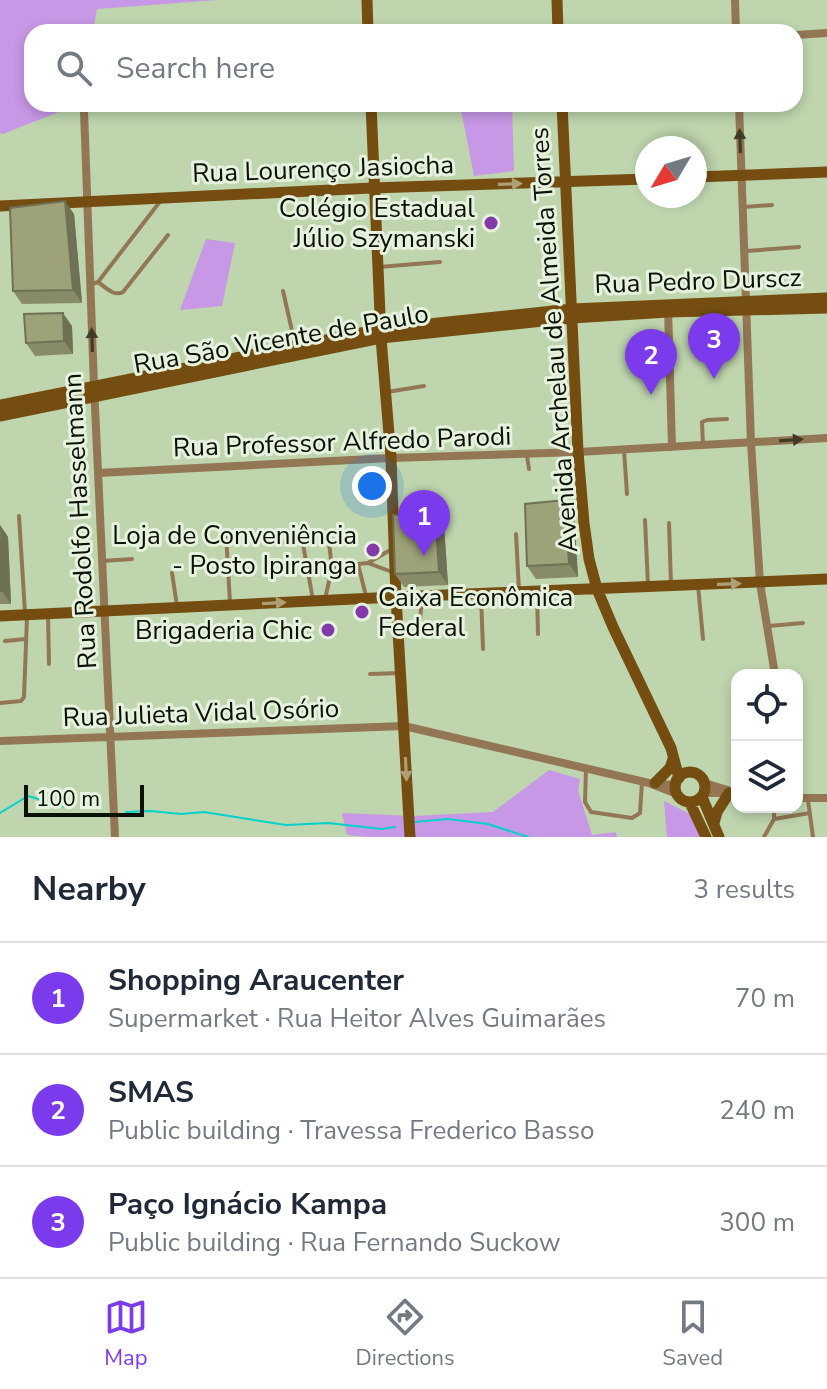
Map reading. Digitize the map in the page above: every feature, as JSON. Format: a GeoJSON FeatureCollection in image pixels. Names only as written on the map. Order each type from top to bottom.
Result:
{"type":"FeatureCollection","features":[{"type":"Feature","properties":{"kind":"street"},"geometry":{"type":"LineString","coordinates":[[367,0],[368,24]]}},
{"type":"Feature","properties":{"kind":"street"},"geometry":{"type":"LineString","coordinates":[[557,0],[558,24]]}},
{"type":"Feature","properties":{"kind":"street"},"geometry":{"type":"LineString","coordinates":[[735,0],[736,24]]}},
{"type":"Feature","properties":{"kind":"street"},"geometry":{"type":"LineString","coordinates":[[803,34],[827,33]]}},
{"type":"Feature","properties":{"kind":"street","name":"Rua Rodolfo Hasselmann"},"geometry":{"type":"LineString","coordinates":[[84,112],[94,283],[94,391],[115,837]]}},
{"type":"Feature","properties":{"kind":"street"},"geometry":{"type":"LineString","coordinates":[[371,112],[410,837]]}},
{"type":"Feature","properties":{"kind":"street","name":"Avenida Archelau de Almeida Torres"},"geometry":{"type":"LineString","coordinates":[[562,112],[578,452],[589,559],[597,589],[672,753],[677,786]]}},
{"type":"Feature","properties":{"kind":"street"},"geometry":{"type":"LineString","coordinates":[[739,112],[751,443],[760,583],[774,669]]}},
{"type":"Feature","properties":{"kind":"street"},"geometry":{"type":"LineString","coordinates":[[707,177],[827,172]]}},
{"type":"Feature","properties":{"kind":"street","name":"Rua Lourenço Jasiocha"},"geometry":{"type":"LineString","coordinates":[[0,206],[635,179]]}},
{"type":"Feature","properties":{"kind":"street","name":"Rua Pedro Durscz"},"geometry":{"type":"LineString","coordinates":[[572,313],[747,306],[827,298]]}},
{"type":"Feature","properties":{"kind":"street","name":"Rua Pedro Durscz"},"geometry":{"type":"LineString","coordinates":[[747,306],[827,308]]}},
{"type":"Feature","properties":{"kind":"street"},"geometry":{"type":"LineString","coordinates":[[668,309],[672,447]]}},
{"type":"Feature","properties":{"kind":"street","name":"Rua São Vicente de Paulo"},"geometry":{"type":"LineString","coordinates":[[0,416],[94,391],[295,346],[572,313]]}},
{"type":"Feature","properties":{"kind":"street","name":"Rua São Vicente de Paulo"},"geometry":{"type":"LineString","coordinates":[[0,405],[94,391],[381,334]]}},
{"type":"Feature","properties":{"kind":"street","name":"Rua Professor Alfredo Parodi"},"geometry":{"type":"LineString","coordinates":[[98,473],[827,438]]}},
{"type":"Feature","properties":{"kind":"street"},"geometry":{"type":"LineString","coordinates":[[0,616],[827,579]]}},
{"type":"Feature","properties":{"kind":"street","name":"Rua Julieta Vidal Osório"},"geometry":{"type":"LineString","coordinates":[[0,741],[404,726],[648,783],[677,786]]}},
{"type":"Feature","properties":{"kind":"street"},"geometry":{"type":"LineString","coordinates":[[648,783],[670,768],[672,753]]}},
{"type":"Feature","properties":{"kind":"street","name":"Avenida Archelau de Almeida Torres"},"geometry":{"type":"LineString","coordinates":[[672,753],[694,772]]}},
{"type":"Feature","properties":{"kind":"street"},"geometry":{"type":"LineString","coordinates":[[706,837],[700,794],[703,778],[694,772],[683,774],[677,786],[685,802],[700,794],[731,793]]}},
{"type":"Feature","properties":{"kind":"street"},"geometry":{"type":"LineString","coordinates":[[700,794],[719,837]]}},
{"type":"Feature","properties":{"kind":"street"},"geometry":{"type":"LineString","coordinates":[[714,824],[717,812],[731,796]]}},
{"type":"Feature","properties":{"kind":"street"},"geometry":{"type":"LineString","coordinates":[[803,798],[827,798]]}},
{"type":"Feature","properties":{"kind":"lane"},"geometry":{"type":"LineString","coordinates":[[164,197],[94,283],[114,293],[123,292],[168,235]]}},
{"type":"Feature","properties":{"kind":"lane"},"geometry":{"type":"LineString","coordinates":[[743,207],[772,205]]}},
{"type":"Feature","properties":{"kind":"lane"},"geometry":{"type":"LineString","coordinates":[[745,251],[799,247]]}},
{"type":"Feature","properties":{"kind":"lane"},"geometry":{"type":"LineString","coordinates":[[379,267],[440,262]]}},
{"type":"Feature","properties":{"kind":"lane"},"geometry":{"type":"LineString","coordinates":[[283,291],[295,346]]}},
{"type":"Feature","properties":{"kind":"lane"},"geometry":{"type":"LineString","coordinates":[[385,392],[424,386]]}},
{"type":"Feature","properties":{"kind":"lane"},"geometry":{"type":"LineString","coordinates":[[703,446],[702,422],[727,419]]}},
{"type":"Feature","properties":{"kind":"lane"},"geometry":{"type":"LineString","coordinates":[[624,450],[627,494]]}},
{"type":"Feature","properties":{"kind":"lane"},"geometry":{"type":"LineString","coordinates":[[527,454],[529,469]]}},
{"type":"Feature","properties":{"kind":"lane"},"geometry":{"type":"LineString","coordinates":[[0,703],[23,700],[26,615],[19,516]]}},
{"type":"Feature","properties":{"kind":"lane"},"geometry":{"type":"LineString","coordinates":[[645,520],[648,587]]}},
{"type":"Feature","properties":{"kind":"lane"},"geometry":{"type":"LineString","coordinates":[[669,523],[671,586]]}},
{"type":"Feature","properties":{"kind":"lane"},"geometry":{"type":"LineString","coordinates":[[226,534],[230,605]]}},
{"type":"Feature","properties":{"kind":"lane"},"geometry":{"type":"LineString","coordinates":[[516,534],[519,592]]}},
{"type":"Feature","properties":{"kind":"lane"},"geometry":{"type":"LineString","coordinates":[[276,544],[296,540],[303,544],[319,601]]}},
{"type":"Feature","properties":{"kind":"lane"},"geometry":{"type":"LineString","coordinates":[[319,601],[332,568],[329,543]]}},
{"type":"Feature","properties":{"kind":"lane"},"geometry":{"type":"LineString","coordinates":[[332,568],[368,563],[394,548]]}},
{"type":"Feature","properties":{"kind":"lane"},"geometry":{"type":"LineString","coordinates":[[102,561],[132,559]]}},
{"type":"Feature","properties":{"kind":"lane"},"geometry":{"type":"LineString","coordinates":[[368,563],[395,573]]}},
{"type":"Feature","properties":{"kind":"lane"},"geometry":{"type":"LineString","coordinates":[[358,564],[366,598]]}},
{"type":"Feature","properties":{"kind":"lane"},"geometry":{"type":"LineString","coordinates":[[172,573],[177,608]]}},
{"type":"Feature","properties":{"kind":"lane"},"geometry":{"type":"LineString","coordinates":[[698,585],[703,639]]}},
{"type":"Feature","properties":{"kind":"lane"},"geometry":{"type":"LineString","coordinates":[[537,591],[538,634]]}},
{"type":"Feature","properties":{"kind":"lane"},"geometry":{"type":"LineString","coordinates":[[481,593],[483,649]]}},
{"type":"Feature","properties":{"kind":"lane"},"geometry":{"type":"LineString","coordinates":[[398,628],[420,620],[423,595]]}},
{"type":"Feature","properties":{"kind":"lane"},"geometry":{"type":"LineString","coordinates":[[48,614],[49,664]]}},
{"type":"Feature","properties":{"kind":"lane"},"geometry":{"type":"LineString","coordinates":[[767,626],[803,623]]}},
{"type":"Feature","properties":{"kind":"lane"},"geometry":{"type":"LineString","coordinates":[[5,641],[26,639]]}},
{"type":"Feature","properties":{"kind":"lane"},"geometry":{"type":"LineString","coordinates":[[370,674],[400,673]]}},
{"type":"Feature","properties":{"kind":"lane"},"geometry":{"type":"LineString","coordinates":[[586,769],[585,802],[591,812],[632,818],[638,816],[648,783]]}},
{"type":"Feature","properties":{"kind":"lane"},"geometry":{"type":"LineString","coordinates":[[807,798],[813,837]]}},
{"type":"Feature","properties":{"kind":"lane"},"geometry":{"type":"LineString","coordinates":[[764,837],[774,813]]}},
{"type":"Feature","properties":{"kind":"lane"},"geometry":{"type":"LineString","coordinates":[[774,819],[810,813]]}},
{"type":"Feature","properties":{"kind":"shaded area"},"geometry":{"type":"Polygon","coordinates":[[[0,0],[217,0],[97,9],[94,24],[24,24],[24,112],[59,112],[0,133],[0,0]]]}},
{"type":"Feature","properties":{"kind":"shaded area"},"geometry":{"type":"Polygon","coordinates":[[[462,112],[512,112],[514,171],[474,176],[462,112]]]}},
{"type":"Feature","properties":{"kind":"shaded area"},"geometry":{"type":"Polygon","coordinates":[[[206,239],[235,243],[222,306],[180,310],[206,239]]]}},
{"type":"Feature","properties":{"kind":"shaded area"},"geometry":{"type":"Polygon","coordinates":[[[549,770],[580,779],[578,790],[592,835],[616,832],[617,837],[347,835],[342,813],[414,816],[493,812],[549,770]]]}},
{"type":"Feature","properties":{"kind":"shaded area"},"geometry":{"type":"Polygon","coordinates":[[[664,801],[690,814],[700,837],[667,837],[664,801]]]}},
{"type":"Feature","properties":{"kind":"building"},"geometry":{"type":"Polygon","coordinates":[[[65,201],[73,290],[13,291],[10,208],[65,201]]]}},
{"type":"Feature","properties":{"kind":"building"},"geometry":{"type":"Polygon","coordinates":[[[63,313],[64,341],[26,343],[24,314],[63,313]]]}},
{"type":"Feature","properties":{"kind":"building"},"geometry":{"type":"Polygon","coordinates":[[[565,500],[569,564],[527,566],[525,504],[565,500]]]}},
{"type":"Feature","properties":{"kind":"building"},"geometry":{"type":"Polygon","coordinates":[[[435,512],[439,572],[395,574],[393,515],[435,512]]]}},
{"type":"Feature","properties":{"kind":"building"},"geometry":{"type":"Polygon","coordinates":[[[0,538],[2,591],[0,591],[0,538]]]}},
{"type":"Feature","properties":{"kind":"waterway"},"geometry":{"type":"LineString","coordinates":[[0,813],[28,796],[65,807]]}},
{"type":"Feature","properties":{"kind":"waterway"},"geometry":{"type":"LineString","coordinates":[[126,812],[204,812],[286,825],[328,823],[382,829],[395,827]]}},
{"type":"Feature","properties":{"kind":"waterway"},"geometry":{"type":"LineString","coordinates":[[415,822],[448,819],[488,824],[528,837]]}},
{"type":"Feature","properties":{"kind":"place","name":"Colégio Estadual Júlio Szymanski"},"geometry":{"type":"Point","coordinates":[491,223]}},
{"type":"Feature","properties":{"kind":"place","name":"Paço Ignácio Kampa"},"geometry":{"type":"Point","coordinates":[714,379]}},
{"type":"Feature","properties":{"kind":"place","name":"SMAS"},"geometry":{"type":"Point","coordinates":[651,395]}},
{"type":"Feature","properties":{"kind":"place","name":"Loja de Conveniência - Posto Ipiranga"},"geometry":{"type":"Point","coordinates":[373,550]}},
{"type":"Feature","properties":{"kind":"place","name":"Shopping Araucenter"},"geometry":{"type":"Point","coordinates":[424,556]}},
{"type":"Feature","properties":{"kind":"place","name":"Caixa Econômica Federal"},"geometry":{"type":"Point","coordinates":[362,612]}},
{"type":"Feature","properties":{"kind":"place","name":"Brigaderia Chic"},"geometry":{"type":"Point","coordinates":[328,630]}}]}
